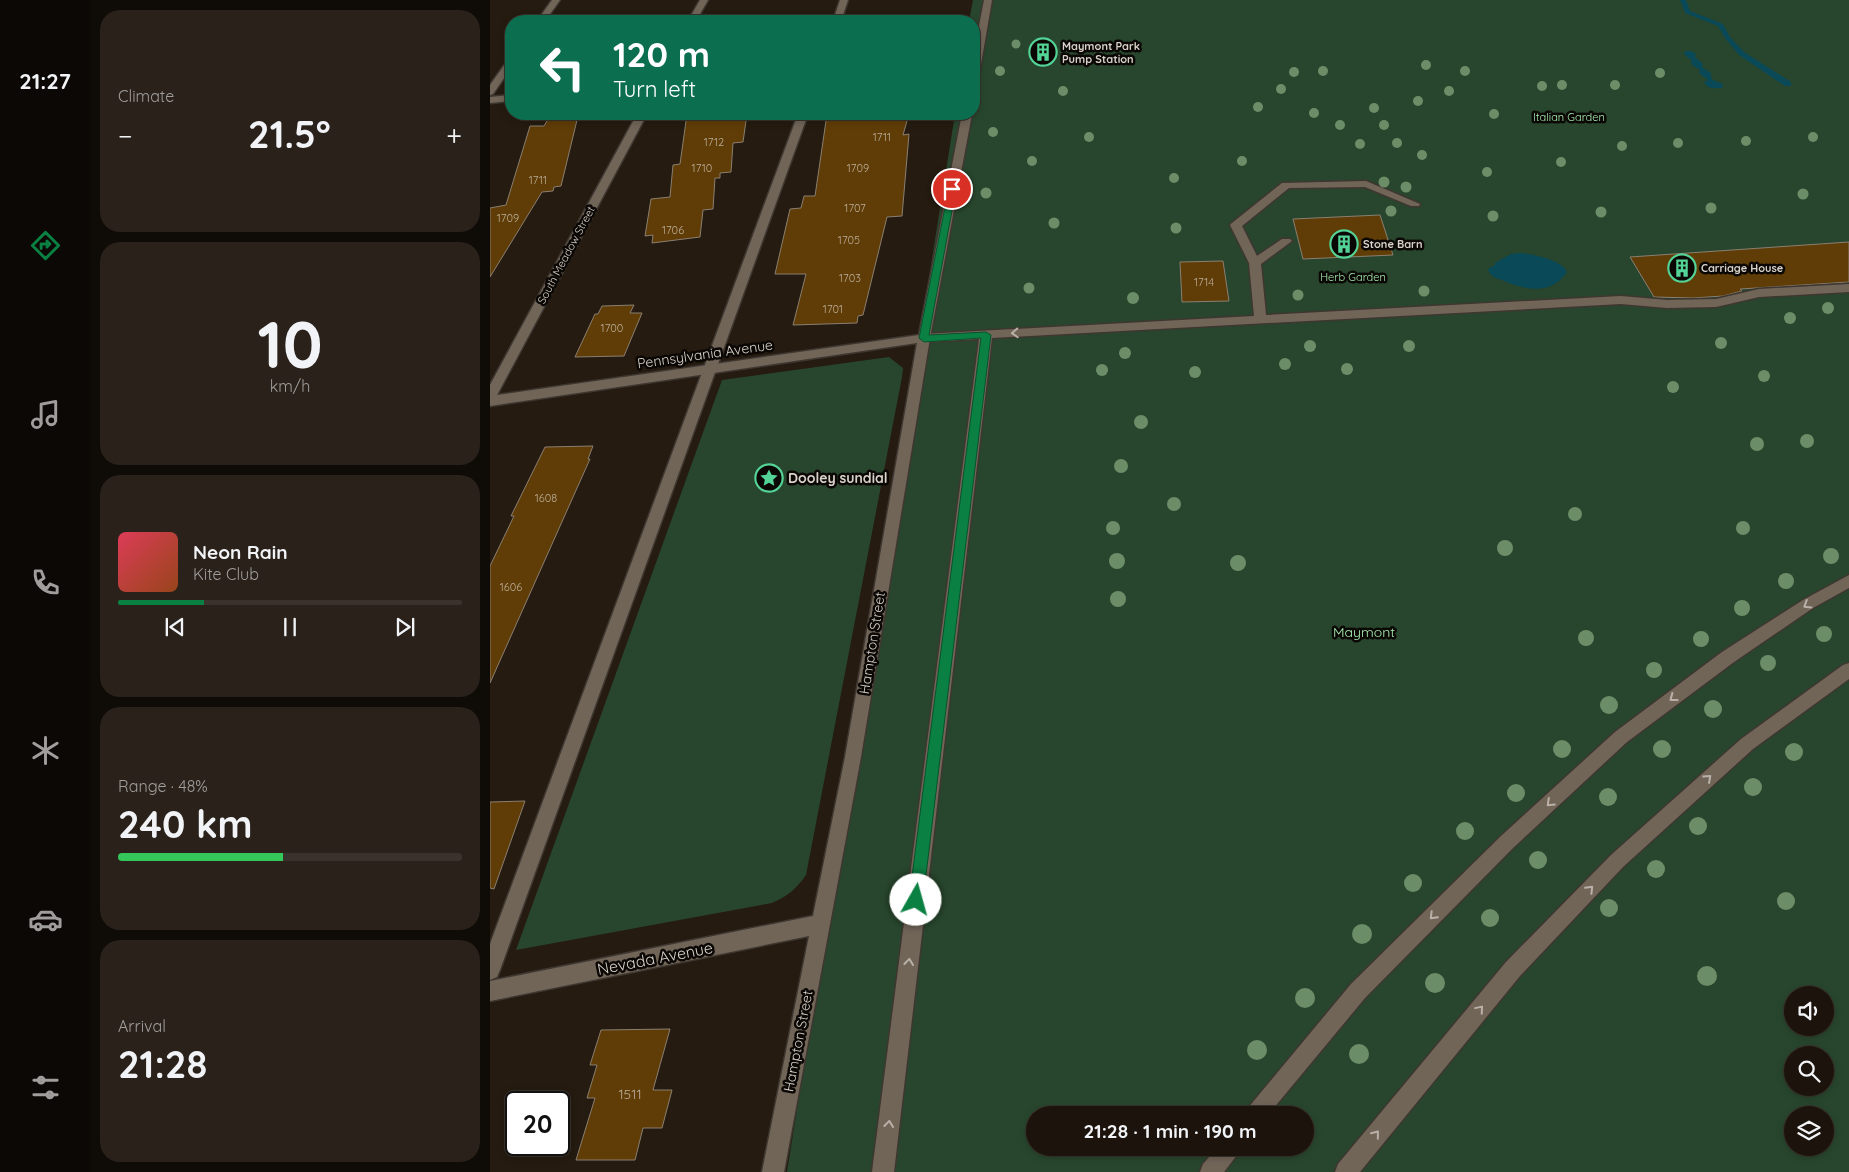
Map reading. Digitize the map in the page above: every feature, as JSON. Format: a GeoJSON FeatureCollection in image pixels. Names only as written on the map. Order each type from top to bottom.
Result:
{"type":"FeatureCollection","features":[{"type":"Feature","properties":{"kind":"street"},"geometry":{"type":"LineString","coordinates":[[545,15],[556,0]]}},
{"type":"Feature","properties":{"kind":"street"},"geometry":{"type":"LineString","coordinates":[[695,15],[704,0]]}},
{"type":"Feature","properties":{"kind":"street"},"geometry":{"type":"LineString","coordinates":[[838,15],[844,0]]}},
{"type":"Feature","properties":{"kind":"street"},"geometry":{"type":"LineString","coordinates":[[980,33],[988,0]]}},
{"type":"Feature","properties":{"kind":"street"},"geometry":{"type":"LineString","coordinates":[[490,92],[505,71]]}},
{"type":"Feature","properties":{"kind":"street"},"geometry":{"type":"LineString","coordinates":[[490,100],[505,99]]}},
{"type":"Feature","properties":{"kind":"street","name":"South Meadow Street"},"geometry":{"type":"LineString","coordinates":[[490,397],[639,120]]}},
{"type":"Feature","properties":{"kind":"street"},"geometry":{"type":"LineString","coordinates":[[490,970],[801,120]]}},
{"type":"Feature","properties":{"kind":"street","name":"Hampton Street"},"geometry":{"type":"LineString","coordinates":[[773,1172],[854,747],[924,338],[965,120]]}},
{"type":"Feature","properties":{"kind":"street"},"geometry":{"type":"LineString","coordinates":[[1260,320],[1255,263],[1236,224],[1286,185],[1366,184],[1415,204]]}},
{"type":"Feature","properties":{"kind":"street"},"geometry":{"type":"LineString","coordinates":[[1255,263],[1286,241]]}},
{"type":"Feature","properties":{"kind":"street","name":"Pennsylvania Avenue"},"geometry":{"type":"LineString","coordinates":[[490,401],[924,338],[1621,300],[1667,304],[1716,303],[1759,293],[1849,288]]}},
{"type":"Feature","properties":{"kind":"street"},"geometry":{"type":"LineString","coordinates":[[883,1172],[986,335]]}},
{"type":"Feature","properties":{"kind":"street"},"geometry":{"type":"LineString","coordinates":[[1262,1106],[1358,991],[1507,842],[1622,738],[1728,657],[1808,604],[1849,581]]}},
{"type":"Feature","properties":{"kind":"street"},"geometry":{"type":"LineString","coordinates":[[1346,1172],[1513,969],[1617,861],[1747,744],[1849,670]]}},
{"type":"Feature","properties":{"kind":"street","name":"Nevada Avenue"},"geometry":{"type":"LineString","coordinates":[[490,991],[820,924]]}},
{"type":"Feature","properties":{"kind":"street"},"geometry":{"type":"LineString","coordinates":[[1211,1172],[1224,1156]]}},
{"type":"Feature","properties":{"kind":"green space","name":"Maymont"},"geometry":{"type":"Polygon","coordinates":[[[973,0],[1849,0],[1849,1172],[787,1172],[954,120],[980,120],[980,15],[970,15],[973,0]]]}},
{"type":"Feature","properties":{"kind":"green space"},"geometry":{"type":"Polygon","coordinates":[[[889,357],[903,368],[902,377],[806,875],[791,892],[772,903],[516,950],[722,380],[889,357]]]}},
{"type":"Feature","properties":{"kind":"water"},"geometry":{"type":"Polygon","coordinates":[[[1685,51],[1691,51],[1696,54],[1695,57],[1703,64],[1702,67],[1711,73],[1713,80],[1723,84],[1722,88],[1712,88],[1706,85],[1704,82],[1708,80],[1699,73],[1700,70],[1691,64],[1692,61],[1684,54],[1685,51]]]}},
{"type":"Feature","properties":{"kind":"water"},"geometry":{"type":"Polygon","coordinates":[[[1520,253],[1539,256],[1553,261],[1567,272],[1561,280],[1553,285],[1537,289],[1510,284],[1495,278],[1489,272],[1488,269],[1495,265],[1495,263],[1511,254],[1520,253]]]}},
{"type":"Feature","properties":{"kind":"building"},"geometry":{"type":"Polygon","coordinates":[[[548,120],[577,120],[561,186],[554,187],[553,191],[542,192],[490,277],[490,208],[506,205],[530,126],[544,126],[548,120]]]}},
{"type":"Feature","properties":{"kind":"building"},"geometry":{"type":"Polygon","coordinates":[[[686,120],[746,120],[743,142],[733,143],[731,172],[720,173],[720,178],[715,178],[713,209],[703,210],[700,237],[652,243],[653,235],[645,236],[651,199],[670,197],[673,165],[680,164],[686,120]]]}},
{"type":"Feature","properties":{"kind":"building"},"geometry":{"type":"Polygon","coordinates":[[[826,120],[907,120],[903,135],[909,134],[902,216],[887,217],[863,315],[858,316],[857,323],[793,325],[806,274],[775,274],[790,209],[801,208],[804,196],[815,196],[826,120]]]}},
{"type":"Feature","properties":{"kind":"building","name":"Stone Barn"},"geometry":{"type":"Polygon","coordinates":[[[1380,215],[1393,255],[1303,259],[1293,219],[1380,215]]]}},
{"type":"Feature","properties":{"kind":"building"},"geometry":{"type":"Polygon","coordinates":[[[1849,242],[1849,282],[1740,289],[1742,291],[1723,296],[1693,298],[1654,297],[1630,257],[1849,242]]]}},
{"type":"Feature","properties":{"kind":"building"},"geometry":{"type":"Polygon","coordinates":[[[1223,261],[1229,301],[1182,302],[1180,262],[1223,261]]]}},
{"type":"Feature","properties":{"kind":"building"},"geometry":{"type":"Polygon","coordinates":[[[634,305],[630,313],[642,313],[624,356],[575,357],[595,314],[598,314],[602,306],[634,305]]]}},
{"type":"Feature","properties":{"kind":"building"},"geometry":{"type":"Polygon","coordinates":[[[593,446],[588,459],[590,459],[490,683],[490,566],[514,516],[511,516],[545,447],[593,446]]]}},
{"type":"Feature","properties":{"kind":"building"},"geometry":{"type":"Polygon","coordinates":[[[525,801],[494,889],[490,888],[490,802],[525,801]]]}},
{"type":"Feature","properties":{"kind":"building"},"geometry":{"type":"Polygon","coordinates":[[[670,1029],[653,1090],[672,1090],[662,1128],[643,1128],[635,1160],[576,1160],[595,1098],[587,1098],[597,1065],[590,1065],[601,1030],[670,1029]]]}},
{"type":"Feature","properties":{"kind":"waterway"},"geometry":{"type":"LineString","coordinates":[[1683,0],[1687,12],[1721,25],[1727,37],[1741,54],[1788,84]]}},
{"type":"Feature","properties":{"kind":"place","name":"Maymont Park Pump Station"},"geometry":{"type":"Point","coordinates":[1043,52]}},
{"type":"Feature","properties":{"kind":"place","name":"Stone Barn"},"geometry":{"type":"Point","coordinates":[1344,244]}},
{"type":"Feature","properties":{"kind":"place","name":"Carriage House"},"geometry":{"type":"Point","coordinates":[1682,268]}},
{"type":"Feature","properties":{"kind":"place","name":"Dooley sundial"},"geometry":{"type":"Point","coordinates":[769,478]}},
{"type":"Feature","properties":{"kind":"route"},"geometry":{"type":"LineString","coordinates":[[916,900],[986,335],[924,338],[952,189]]}},
{"type":"Feature","properties":{"kind":"park label","name":"Italian Garden"},"geometry":{"type":"Point","coordinates":[1569,117]}},
{"type":"Feature","properties":{"kind":"park label","name":"Herb Garden"},"geometry":{"type":"Point","coordinates":[1353,277]}}]}
